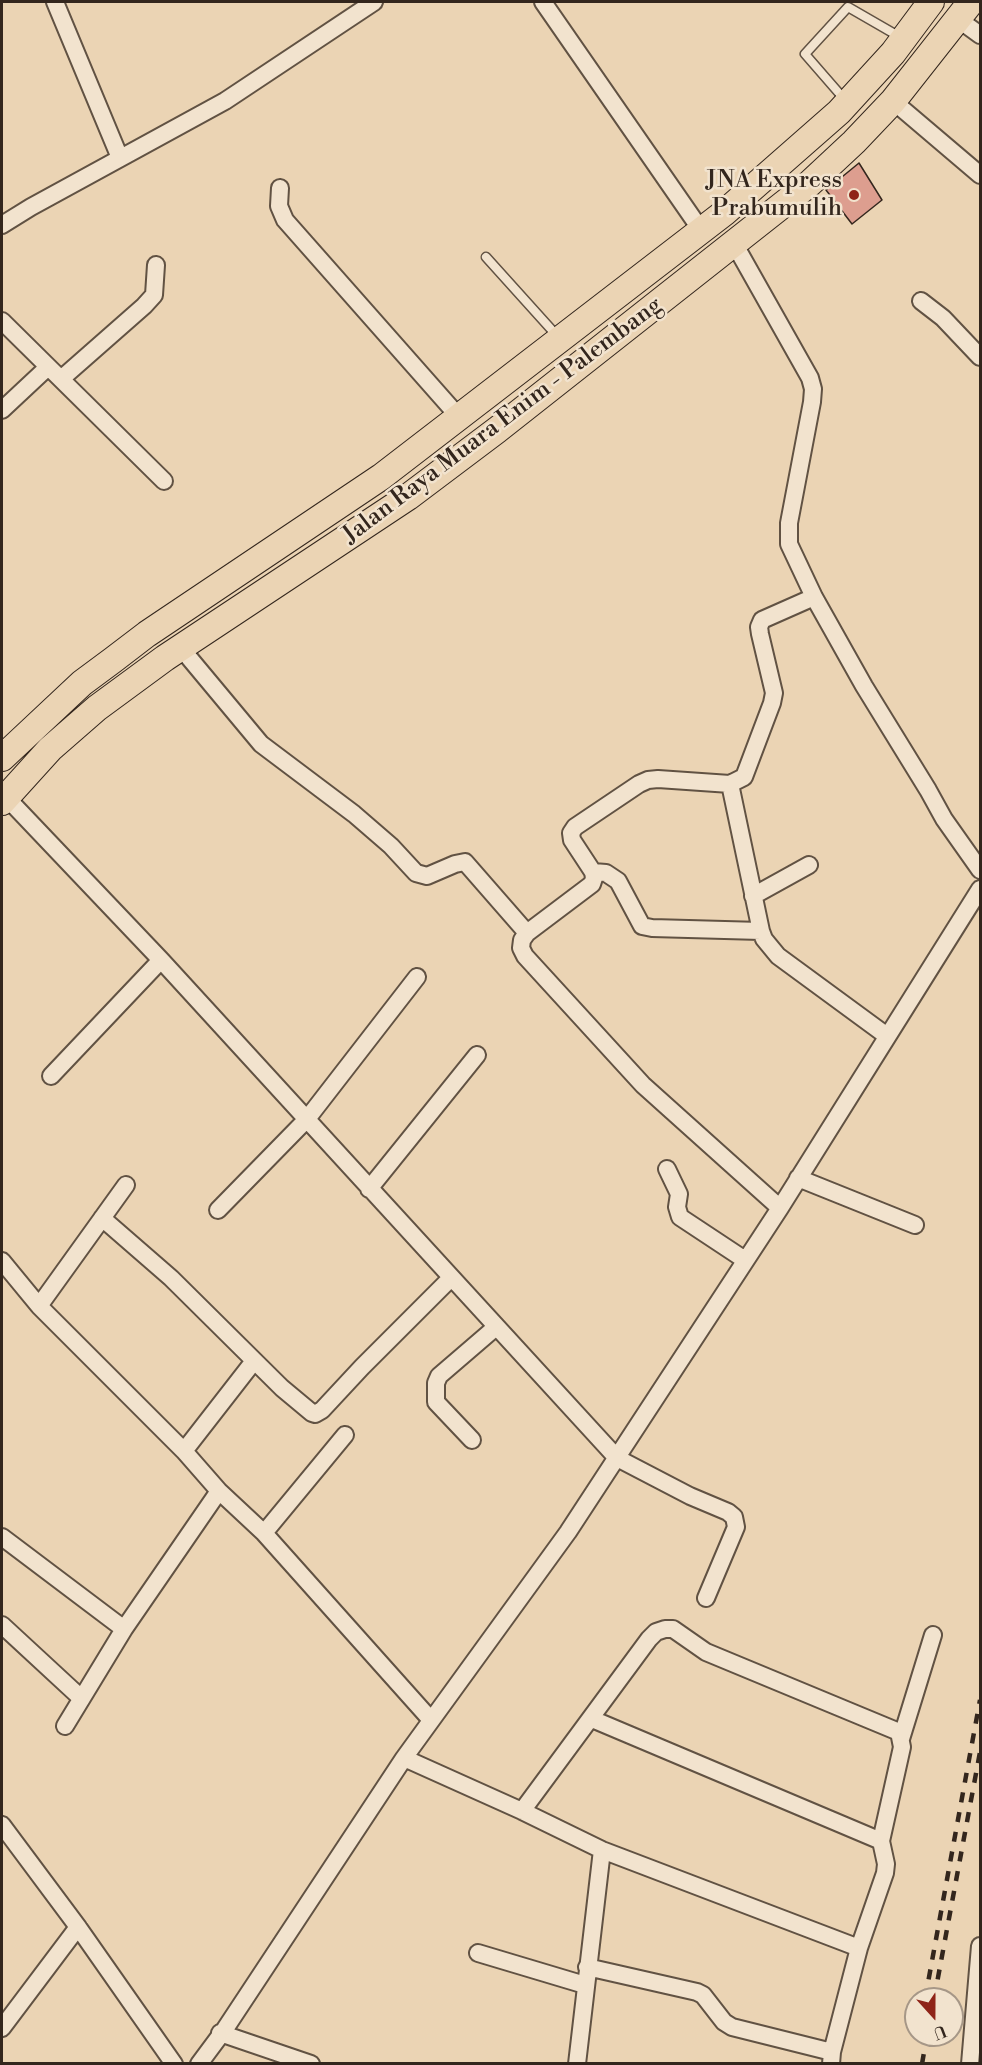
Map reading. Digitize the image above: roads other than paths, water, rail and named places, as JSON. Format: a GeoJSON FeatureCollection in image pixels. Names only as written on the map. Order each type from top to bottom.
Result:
{"type":"FeatureCollection","features":[{"type":"Feature","properties":{"kind":"main road","name":"Jalan Raya Muara Enim - Palembang"},"geometry":{"type":"LineString","coordinates":[[2,758],[82,683],[147,634],[381,477],[701,230],[789,158],[848,103],[903,39],[931,2]]}},
{"type":"Feature","properties":{"kind":"main road","name":"Jalan Raya Muara Enim - Palembang"},"geometry":{"type":"LineString","coordinates":[[4,800],[50,749],[97,708],[181,648],[408,497],[735,245],[809,184],[854,142],[893,101],[965,10]]}},
{"type":"Feature","properties":{"kind":"main road"},"geometry":{"type":"LineString","coordinates":[[647,272],[670,295]]}},
{"type":"Feature","properties":{"kind":"main road"},"geometry":{"type":"LineString","coordinates":[[615,297],[636,322]]}},
{"type":"Feature","properties":{"kind":"street"},"geometry":{"type":"LineString","coordinates":[[55,2],[120,158]]}},
{"type":"Feature","properties":{"kind":"street"},"geometry":{"type":"LineString","coordinates":[[2,225],[225,101],[374,2]]}},
{"type":"Feature","properties":{"kind":"street"},"geometry":{"type":"LineString","coordinates":[[543,2],[701,230]]}},
{"type":"Feature","properties":{"kind":"street"},"geometry":{"type":"LineString","coordinates":[[965,10],[981,35]]}},
{"type":"Feature","properties":{"kind":"street"},"geometry":{"type":"LineString","coordinates":[[893,101],[981,175]]}},
{"type":"Feature","properties":{"kind":"street"},"geometry":{"type":"LineString","coordinates":[[280,188],[279,206],[285,220],[459,417]]}},
{"type":"Feature","properties":{"kind":"street"},"geometry":{"type":"LineString","coordinates":[[735,245],[810,378],[813,389],[788,533],[789,544],[814,597],[864,686],[944,819],[981,870]]}},
{"type":"Feature","properties":{"kind":"street"},"geometry":{"type":"LineString","coordinates":[[61,379],[154,295],[156,265]]}},
{"type":"Feature","properties":{"kind":"street"},"geometry":{"type":"LineString","coordinates":[[921,302],[943,318],[981,357]]}},
{"type":"Feature","properties":{"kind":"street"},"geometry":{"type":"LineString","coordinates":[[2,321],[164,481]]}},
{"type":"Feature","properties":{"kind":"street"},"geometry":{"type":"LineString","coordinates":[[2,410],[48,367]]}},
{"type":"Feature","properties":{"kind":"street"},"geometry":{"type":"LineString","coordinates":[[780,1208],[643,1085],[525,956],[521,948],[522,939],[526,933],[592,884],[593,872],[572,840],[571,833],[575,827],[639,784],[658,779],[730,784],[744,777],[772,703],[773,684],[759,627],[762,620],[814,597]]}},
{"type":"Feature","properties":{"kind":"street"},"geometry":{"type":"LineString","coordinates":[[181,648],[261,744],[354,814],[391,846],[416,873],[427,876],[465,862],[526,933]]}},
{"type":"Feature","properties":{"kind":"street"},"geometry":{"type":"LineString","coordinates":[[730,784],[760,930],[769,947],[886,1036]]}},
{"type":"Feature","properties":{"kind":"street"},"geometry":{"type":"LineString","coordinates":[[4,800],[161,960],[617,1458],[734,1517],[736,1527],[706,1598]]}},
{"type":"Feature","properties":{"kind":"street"},"geometry":{"type":"LineString","coordinates":[[753,896],[810,865]]}},
{"type":"Feature","properties":{"kind":"street"},"geometry":{"type":"LineString","coordinates":[[593,872],[606,873],[618,881],[642,926],[760,930]]}},
{"type":"Feature","properties":{"kind":"street"},"geometry":{"type":"LineString","coordinates":[[199,2064],[225,2029],[404,1758],[561,1542],[617,1458],[780,1208],[886,1036],[981,889]]}},
{"type":"Feature","properties":{"kind":"street"},"geometry":{"type":"LineString","coordinates":[[51,1076],[161,960]]}},
{"type":"Feature","properties":{"kind":"street"},"geometry":{"type":"LineString","coordinates":[[218,1210],[307,1119],[417,977]]}},
{"type":"Feature","properties":{"kind":"street"},"geometry":{"type":"LineString","coordinates":[[369,1189],[477,1055]]}},
{"type":"Feature","properties":{"kind":"street"},"geometry":{"type":"LineString","coordinates":[[667,1169],[679,1194],[677,1207],[680,1217],[745,1260]]}},
{"type":"Feature","properties":{"kind":"street"},"geometry":{"type":"LineString","coordinates":[[798,1178],[915,1225]]}},
{"type":"Feature","properties":{"kind":"street"},"geometry":{"type":"LineString","coordinates":[[39,1306],[126,1185]]}},
{"type":"Feature","properties":{"kind":"street"},"geometry":{"type":"LineString","coordinates":[[102,1218],[171,1278],[254,1361],[312,1413],[318,1414],[451,1278]]}},
{"type":"Feature","properties":{"kind":"street"},"geometry":{"type":"LineString","coordinates":[[2,1261],[39,1306],[184,1452],[219,1491],[264,1533],[431,1720]]}},
{"type":"Feature","properties":{"kind":"street"},"geometry":{"type":"LineString","coordinates":[[472,1440],[436,1402],[436,1383],[439,1376],[496,1327]]}},
{"type":"Feature","properties":{"kind":"street"},"geometry":{"type":"LineString","coordinates":[[184,1452],[254,1361]]}},
{"type":"Feature","properties":{"kind":"street"},"geometry":{"type":"LineString","coordinates":[[264,1533],[345,1435]]}},
{"type":"Feature","properties":{"kind":"street"},"geometry":{"type":"LineString","coordinates":[[65,1726],[123,1629],[219,1491]]}},
{"type":"Feature","properties":{"kind":"street"},"geometry":{"type":"LineString","coordinates":[[2,1537],[123,1629]]}},
{"type":"Feature","properties":{"kind":"street"},"geometry":{"type":"LineString","coordinates":[[2,1625],[81,1698]]}},
{"type":"Feature","properties":{"kind":"street"},"geometry":{"type":"LineString","coordinates":[[522,1811],[649,1639],[656,1632],[665,1629],[673,1629],[706,1652],[899,1732],[902,1747],[881,1841],[886,1864],[885,1873],[859,1948],[832,2058],[732,2026],[724,2022],[703,1995],[697,1992],[587,1967]]}},
{"type":"Feature","properties":{"kind":"street"},"geometry":{"type":"LineString","coordinates":[[901,1739],[933,1635]]}},
{"type":"Feature","properties":{"kind":"street"},"geometry":{"type":"LineString","coordinates":[[592,1719],[881,1841]]}},
{"type":"Feature","properties":{"kind":"street"},"geometry":{"type":"LineString","coordinates":[[404,1758],[602,1850],[859,1948]]}},
{"type":"Feature","properties":{"kind":"street"},"geometry":{"type":"LineString","coordinates":[[2,1825],[78,1927],[174,2064]]}},
{"type":"Feature","properties":{"kind":"street"},"geometry":{"type":"LineString","coordinates":[[577,2064],[602,1850]]}},
{"type":"Feature","properties":{"kind":"street"},"geometry":{"type":"LineString","coordinates":[[2,2028],[78,1927]]}},
{"type":"Feature","properties":{"kind":"street"},"geometry":{"type":"LineString","coordinates":[[970,2064],[976,2043],[981,1946]]}},
{"type":"Feature","properties":{"kind":"street"},"geometry":{"type":"LineString","coordinates":[[478,1953],[585,1985]]}},
{"type":"Feature","properties":{"kind":"street"},"geometry":{"type":"LineString","coordinates":[[220,2033],[311,2064]]}},
{"type":"Feature","properties":{"kind":"lane"},"geometry":{"type":"LineString","coordinates":[[848,103],[805,54],[848,7],[903,39]]}},
{"type":"Feature","properties":{"kind":"lane"},"geometry":{"type":"LineString","coordinates":[[486,257],[561,340]]}},
{"type":"Feature","properties":{"kind":"railway"},"geometry":{"type":"LineString","coordinates":[[927,1987],[980,1700]]}},
{"type":"Feature","properties":{"kind":"railway"},"geometry":{"type":"LineString","coordinates":[[936,1987],[980,1752]]}},
{"type":"Feature","properties":{"kind":"railway"},"geometry":{"type":"LineString","coordinates":[[922,2064],[925,2047]]}},
{"type":"Feature","properties":{"kind":"place","name":"JNA Express Prabumulih"},"geometry":{"type":"Point","coordinates":[854,195]}}]}
